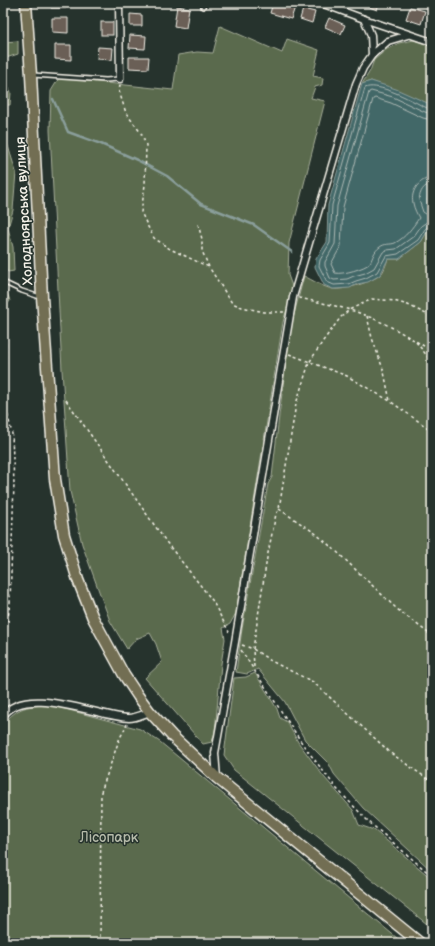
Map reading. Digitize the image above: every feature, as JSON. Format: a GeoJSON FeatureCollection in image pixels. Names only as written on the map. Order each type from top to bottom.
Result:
{"type":"FeatureCollection","features":[{"type":"Feature","properties":{"kind":"main road","name":"Холодноярська вулиця"},"geometry":{"type":"LineString","coordinates":[[26,3],[42,297],[55,479],[64,535],[78,580],[93,618],[124,675],[150,712],[195,759],[420,943]]}},
{"type":"Feature","properties":{"kind":"street"},"geometry":{"type":"LineString","coordinates":[[119,3],[120,79]]}},
{"type":"Feature","properties":{"kind":"street"},"geometry":{"type":"LineString","coordinates":[[321,3],[364,20],[432,42]]}},
{"type":"Feature","properties":{"kind":"street"},"geometry":{"type":"LineString","coordinates":[[364,20],[371,34],[372,55]]}},
{"type":"Feature","properties":{"kind":"street"},"geometry":{"type":"LineString","coordinates":[[217,778],[215,753],[236,642],[293,297],[356,84],[363,68],[372,55],[388,41],[408,34]]}},
{"type":"Feature","properties":{"kind":"street"},"geometry":{"type":"LineString","coordinates":[[4,714],[18,704],[31,701],[46,702],[130,718],[150,712]]}},
{"type":"Feature","properties":{"kind":"lane"},"geometry":{"type":"LineString","coordinates":[[31,75],[106,80],[120,79]]}},
{"type":"Feature","properties":{"kind":"lane"},"geometry":{"type":"LineString","coordinates":[[5,283],[22,291],[42,297]]}},
{"type":"Feature","properties":{"kind":"path"},"geometry":{"type":"LineString","coordinates":[[120,79],[119,91],[126,113],[141,133],[146,145],[145,185],[141,212],[154,238],[170,249],[209,266]]}},
{"type":"Feature","properties":{"kind":"path"},"geometry":{"type":"LineString","coordinates":[[198,224],[202,239],[202,251],[209,266],[232,303],[264,312],[282,313],[291,309]]}},
{"type":"Feature","properties":{"kind":"path"},"geometry":{"type":"LineString","coordinates":[[4,714],[6,633],[10,603],[14,484],[12,434],[5,403],[5,283]]}},
{"type":"Feature","properties":{"kind":"path"},"geometry":{"type":"LineString","coordinates":[[293,297],[331,305],[367,316],[391,327],[432,351]]}},
{"type":"Feature","properties":{"kind":"path"},"geometry":{"type":"LineString","coordinates":[[254,669],[253,649],[267,558],[276,514],[279,509],[296,404],[309,362],[341,317],[349,310],[372,299],[408,304],[432,317]]}},
{"type":"Feature","properties":{"kind":"path"},"geometry":{"type":"LineString","coordinates":[[367,316],[372,338],[384,372],[390,402]]}},
{"type":"Feature","properties":{"kind":"path"},"geometry":{"type":"LineString","coordinates":[[415,341],[432,362]]}},
{"type":"Feature","properties":{"kind":"path"},"geometry":{"type":"LineString","coordinates":[[284,352],[347,376],[390,402],[432,431]]}},
{"type":"Feature","properties":{"kind":"path"},"geometry":{"type":"LineString","coordinates":[[279,509],[315,533],[397,609],[432,636]]}},
{"type":"Feature","properties":{"kind":"path"},"geometry":{"type":"LineString","coordinates":[[236,642],[253,649],[271,661],[313,682],[392,754],[432,782]]}},
{"type":"Feature","properties":{"kind":"path"},"geometry":{"type":"LineString","coordinates":[[100,943],[101,792],[118,740],[130,718]]}},
{"type":"Feature","properties":{"kind":"green space"},"geometry":{"type":"Polygon","coordinates":[[[220,26],[282,53],[287,39],[319,50],[313,76],[323,78],[322,85],[315,87],[311,98],[325,101],[289,243],[288,275],[293,289],[283,322],[236,613],[230,624],[223,628],[225,639],[221,664],[215,732],[212,742],[203,744],[145,678],[162,662],[156,644],[150,633],[136,639],[127,649],[110,621],[82,544],[70,491],[62,370],[50,130],[51,91],[59,78],[173,90],[178,55],[197,52],[213,53],[220,26]]]}},
{"type":"Feature","properties":{"kind":"green space"},"geometry":{"type":"Polygon","coordinates":[[[414,40],[432,46],[432,105],[371,81],[362,84],[370,71],[374,60],[387,49],[399,43],[414,40]]]}},
{"type":"Feature","properties":{"kind":"green space"},"geometry":{"type":"Polygon","coordinates":[[[18,41],[18,54],[3,59],[3,42],[18,41]]]}},
{"type":"Feature","properties":{"kind":"green space"},"geometry":{"type":"Polygon","coordinates":[[[3,78],[11,92],[10,105],[3,105],[3,78]]]}},
{"type":"Feature","properties":{"kind":"green space"},"geometry":{"type":"Polygon","coordinates":[[[3,136],[8,146],[16,172],[13,210],[8,228],[13,247],[14,271],[8,272],[3,266],[3,136]]]}},
{"type":"Feature","properties":{"kind":"green space"},"geometry":{"type":"Polygon","coordinates":[[[432,228],[432,871],[363,808],[334,774],[329,764],[305,740],[285,702],[258,669],[247,674],[236,672],[242,629],[268,484],[272,477],[291,326],[304,276],[322,286],[333,289],[343,289],[364,283],[381,274],[388,259],[399,259],[421,242],[427,232],[432,228]]]}},
{"type":"Feature","properties":{"kind":"green space"},"geometry":{"type":"Polygon","coordinates":[[[3,280],[10,301],[5,307],[3,345],[3,280]]]}},
{"type":"Feature","properties":{"kind":"green space"},"geometry":{"type":"Polygon","coordinates":[[[3,458],[5,612],[3,644],[3,458]]]}},
{"type":"Feature","properties":{"kind":"green space"},"geometry":{"type":"Polygon","coordinates":[[[255,673],[277,709],[280,718],[287,722],[298,742],[324,777],[353,810],[359,825],[374,830],[432,879],[432,928],[234,770],[224,755],[234,678],[246,677],[255,673]]]}},
{"type":"Feature","properties":{"kind":"green space","name":"Лісопарк"},"geometry":{"type":"Polygon","coordinates":[[[50,705],[140,729],[160,742],[403,943],[3,943],[3,724],[19,710],[35,706],[50,705]]]}},
{"type":"Feature","properties":{"kind":"water"},"geometry":{"type":"Polygon","coordinates":[[[371,81],[396,89],[432,105],[432,189],[427,200],[432,212],[432,228],[427,232],[421,242],[399,259],[388,259],[380,275],[368,282],[357,284],[350,288],[333,289],[324,285],[315,267],[316,259],[327,242],[328,205],[362,84],[371,81]]]}},
{"type":"Feature","properties":{"kind":"building"},"geometry":{"type":"Polygon","coordinates":[[[52,3],[66,3],[66,8],[51,8],[52,3]]]}},
{"type":"Feature","properties":{"kind":"building"},"geometry":{"type":"Polygon","coordinates":[[[129,3],[140,3],[140,6],[129,6],[129,3]]]}},
{"type":"Feature","properties":{"kind":"building"},"geometry":{"type":"Polygon","coordinates":[[[243,3],[256,3],[255,7],[243,3]]]}},
{"type":"Feature","properties":{"kind":"building"},"geometry":{"type":"Polygon","coordinates":[[[273,3],[281,3],[295,7],[291,19],[270,13],[273,3]]]}},
{"type":"Feature","properties":{"kind":"building"},"geometry":{"type":"Polygon","coordinates":[[[359,3],[379,3],[377,10],[359,3]]]}},
{"type":"Feature","properties":{"kind":"building"},"geometry":{"type":"Polygon","coordinates":[[[177,6],[189,8],[186,28],[174,26],[177,6]]]}},
{"type":"Feature","properties":{"kind":"building"},"geometry":{"type":"Polygon","coordinates":[[[410,7],[425,11],[421,24],[406,19],[410,7]]]}},
{"type":"Feature","properties":{"kind":"building"},"geometry":{"type":"Polygon","coordinates":[[[303,9],[315,12],[312,23],[300,19],[303,9]]]}},
{"type":"Feature","properties":{"kind":"building"},"geometry":{"type":"Polygon","coordinates":[[[130,14],[142,15],[142,26],[130,26],[130,14]]]}},
{"type":"Feature","properties":{"kind":"building"},"geometry":{"type":"Polygon","coordinates":[[[52,18],[68,18],[68,33],[52,32],[52,18]]]}},
{"type":"Feature","properties":{"kind":"building"},"geometry":{"type":"Polygon","coordinates":[[[329,18],[345,25],[341,34],[325,27],[329,18]]]}},
{"type":"Feature","properties":{"kind":"building"},"geometry":{"type":"Polygon","coordinates":[[[101,22],[113,22],[113,35],[101,35],[101,22]]]}},
{"type":"Feature","properties":{"kind":"building"},"geometry":{"type":"Polygon","coordinates":[[[130,35],[146,36],[145,49],[129,48],[130,35]]]}},
{"type":"Feature","properties":{"kind":"building"},"geometry":{"type":"Polygon","coordinates":[[[55,45],[71,45],[71,60],[55,59],[55,45]]]}},
{"type":"Feature","properties":{"kind":"building"},"geometry":{"type":"Polygon","coordinates":[[[98,47],[113,48],[112,60],[97,59],[98,47]]]}},
{"type":"Feature","properties":{"kind":"building"},"geometry":{"type":"Polygon","coordinates":[[[129,57],[149,57],[148,69],[129,68],[129,57]]]}},
{"type":"Feature","properties":{"kind":"waterway"},"geometry":{"type":"LineString","coordinates":[[3,95],[6,98]]}},
{"type":"Feature","properties":{"kind":"waterway"},"geometry":{"type":"LineString","coordinates":[[53,99],[68,132],[101,144],[137,160],[167,176],[201,204],[254,225],[292,252]]}}]}
